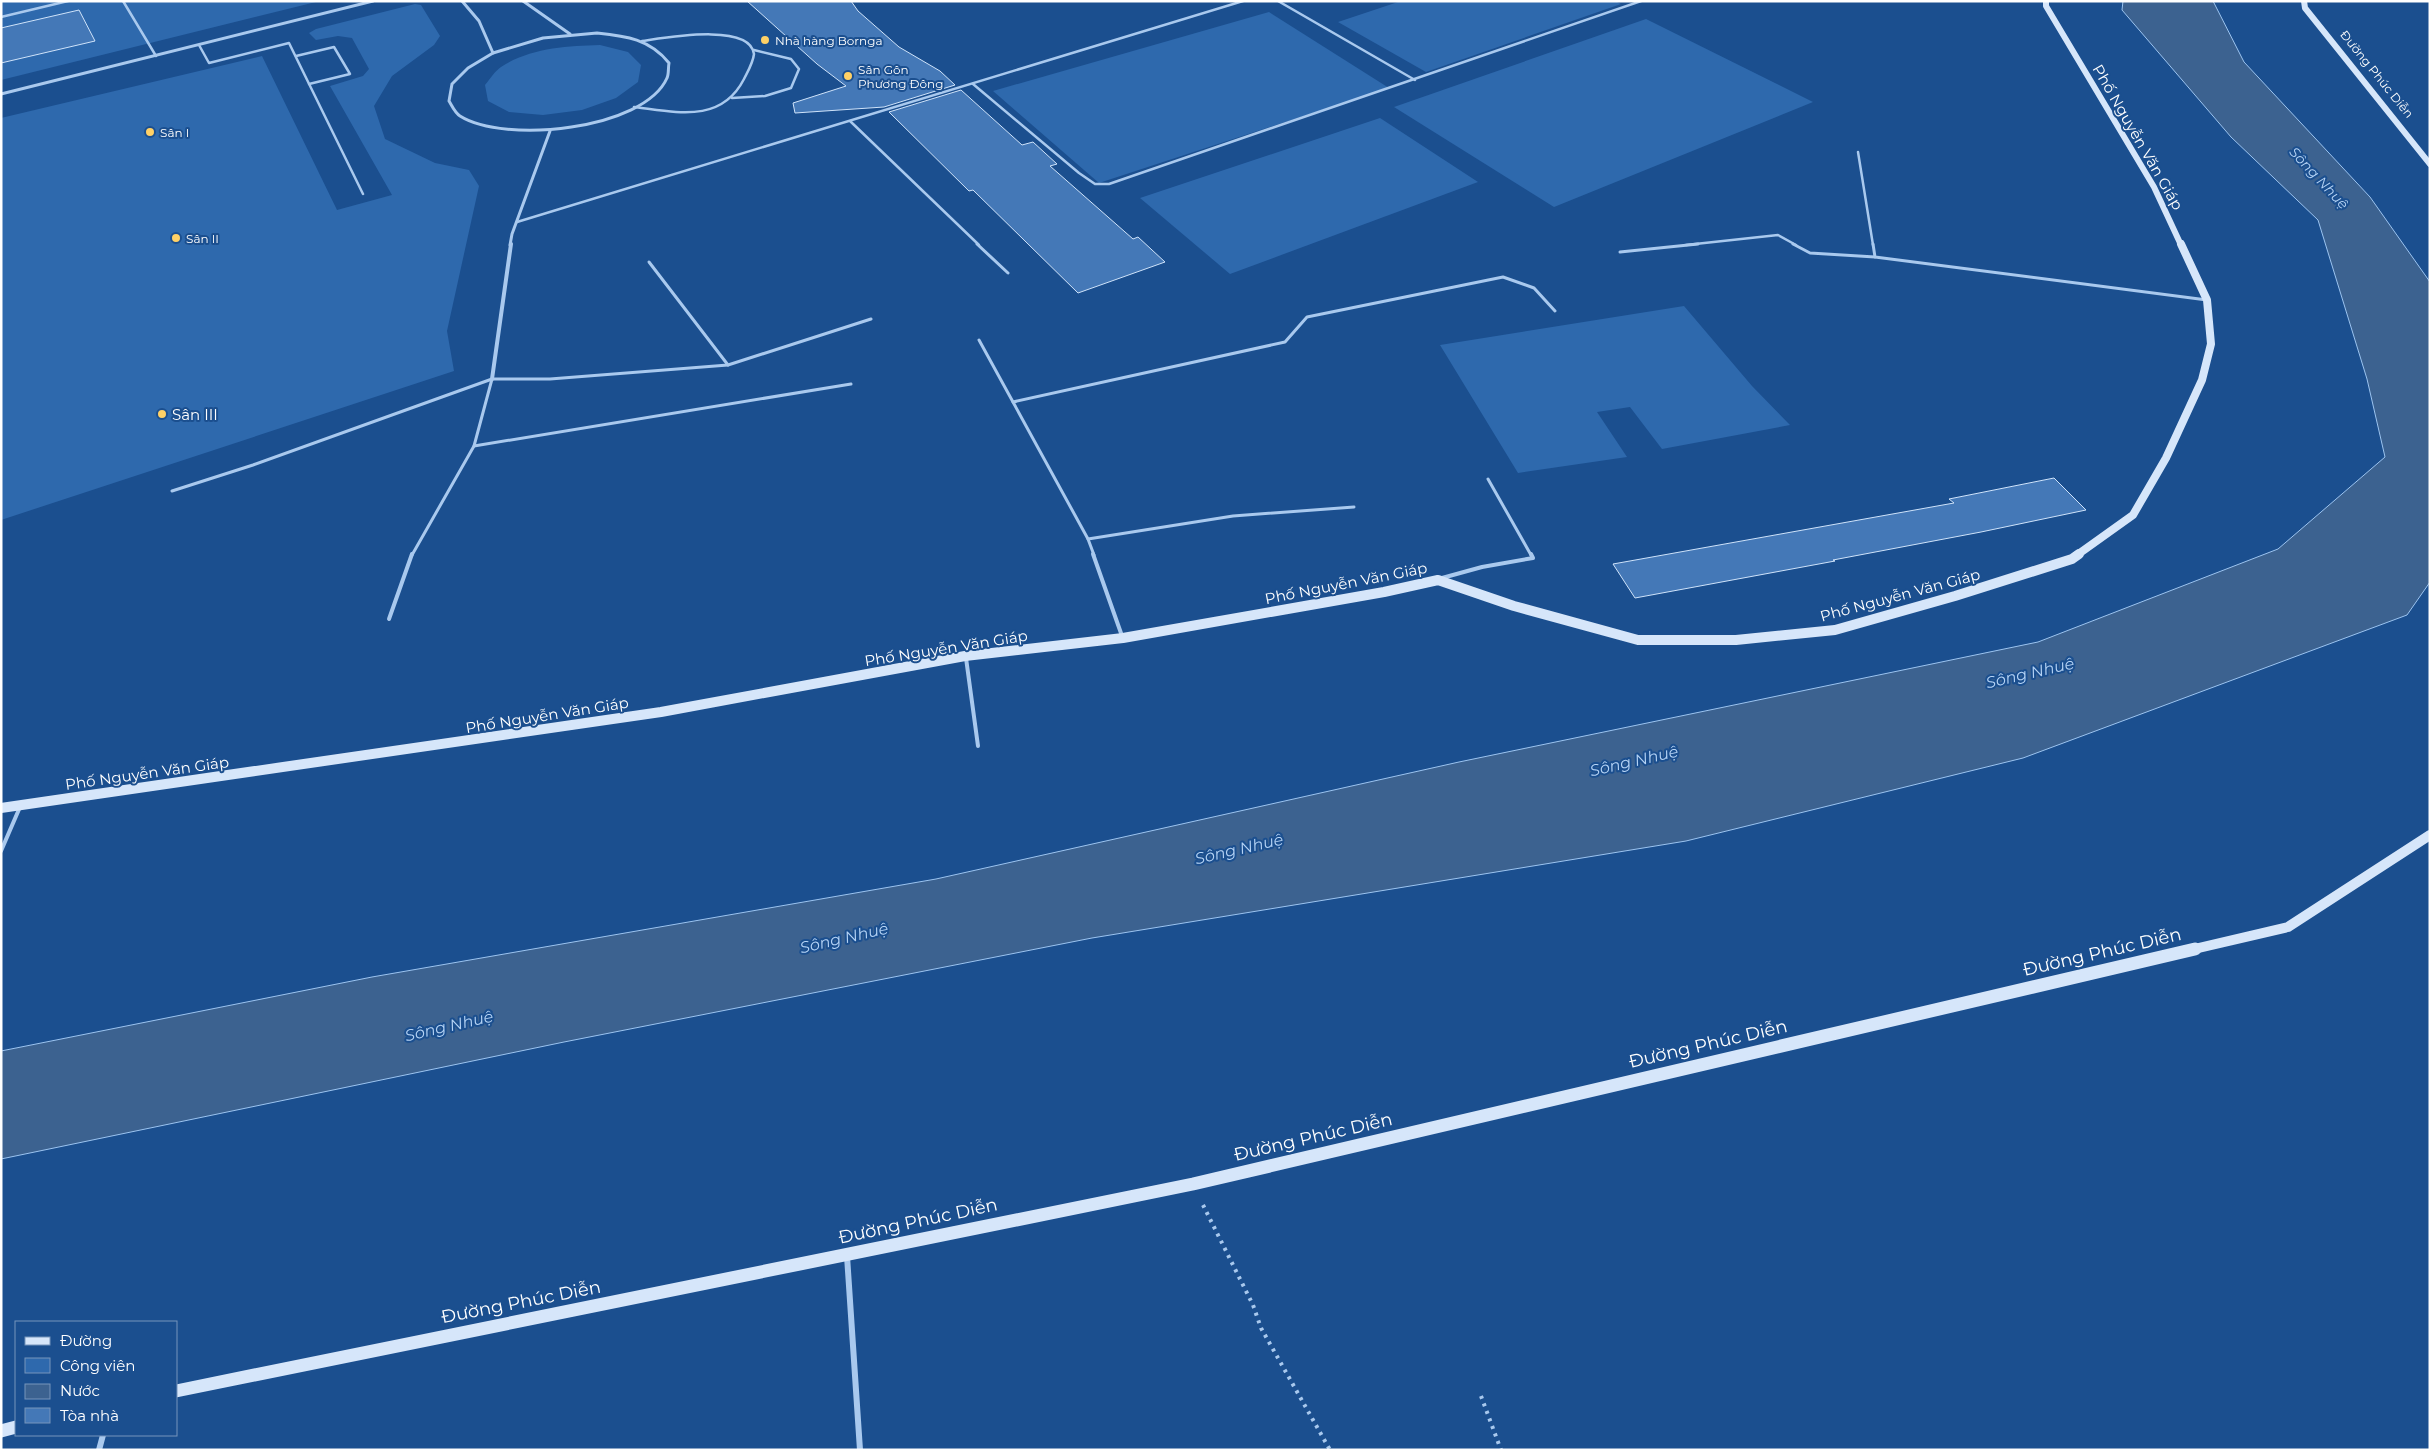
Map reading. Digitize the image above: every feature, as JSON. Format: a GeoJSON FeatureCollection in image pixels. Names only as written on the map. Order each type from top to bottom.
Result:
{"type":"FeatureCollection","features":[{"type":"Feature","properties":{"kind":"street"},"geometry":{"type":"LineString","coordinates":[[1,94],[373,1]]}},
{"type":"Feature","properties":{"kind":"street"},"geometry":{"type":"LineString","coordinates":[[462,1],[479,20],[493,53]]}},
{"type":"Feature","properties":{"kind":"street"},"geometry":{"type":"LineString","coordinates":[[523,1],[571,34]]}},
{"type":"Feature","properties":{"kind":"street","name":"Phố Nguyễn Văn Giáp"},"geometry":{"type":"LineString","coordinates":[[1,808],[356,758],[661,712],[965,656],[1123,638],[1384,592],[1438,580],[1514,606],[1638,640],[1736,640],[1835,630],[1955,596],[2072,559],[2133,515],[2166,458],[2202,380],[2211,344],[2207,300],[2154,187],[2046,6],[2046,1]]}},
{"type":"Feature","properties":{"kind":"street","name":"Đường Phúc Diễn"},"geometry":{"type":"LineString","coordinates":[[2304,1],[2305,8],[2430,164]]}},
{"type":"Feature","properties":{"kind":"street"},"geometry":{"type":"LineString","coordinates":[[571,34],[622,35],[642,40],[660,50],[669,63],[667,77],[655,93],[634,107],[609,118],[550,131],[512,132],[480,126],[458,115],[448,101],[452,84],[468,68],[493,53],[532,40],[571,34]]}},
{"type":"Feature","properties":{"kind":"street"},"geometry":{"type":"LineString","coordinates":[[492,379],[512,234],[550,131]]}},
{"type":"Feature","properties":{"kind":"street","name":"Đường Phúc Diễn"},"geometry":{"type":"LineString","coordinates":[[178,1391],[1193,1184],[2288,927],[2430,835]]}},
{"type":"Feature","properties":{"kind":"street"},"geometry":{"type":"LineString","coordinates":[[847,1255],[860,1450]]}},
{"type":"Feature","properties":{"kind":"street"},"geometry":{"type":"LineString","coordinates":[[1,1431],[15,1427]]}},
{"type":"Feature","properties":{"kind":"street"},"geometry":{"type":"LineString","coordinates":[[99,1450],[103,1436]]}},
{"type":"Feature","properties":{"kind":"lane"},"geometry":{"type":"LineString","coordinates":[[1,17],[68,1]]}},
{"type":"Feature","properties":{"kind":"lane"},"geometry":{"type":"LineString","coordinates":[[125,1],[156,56]]}},
{"type":"Feature","properties":{"kind":"lane"},"geometry":{"type":"LineString","coordinates":[[517,222],[1243,1]]}},
{"type":"Feature","properties":{"kind":"lane"},"geometry":{"type":"LineString","coordinates":[[1278,1],[1415,80]]}},
{"type":"Feature","properties":{"kind":"lane"},"geometry":{"type":"LineString","coordinates":[[973,84],[1079,173],[1095,184],[1109,184],[1641,1]]}},
{"type":"Feature","properties":{"kind":"lane"},"geometry":{"type":"LineString","coordinates":[[634,107],[683,112],[720,105],[732,98],[766,96],[791,88],[799,69],[791,59],[754,50],[749,44],[725,36],[642,40]]}},
{"type":"Feature","properties":{"kind":"lane"},"geometry":{"type":"LineString","coordinates":[[199,45],[209,63],[289,43],[363,194]]}},
{"type":"Feature","properties":{"kind":"lane"},"geometry":{"type":"LineString","coordinates":[[296,56],[334,46],[350,74],[309,84]]}},
{"type":"Feature","properties":{"kind":"lane"},"geometry":{"type":"LineString","coordinates":[[732,98],[754,59],[754,50]]}},
{"type":"Feature","properties":{"kind":"lane"},"geometry":{"type":"LineString","coordinates":[[850,121],[1008,273]]}},
{"type":"Feature","properties":{"kind":"lane"},"geometry":{"type":"LineString","coordinates":[[1858,152],[1875,257]]}},
{"type":"Feature","properties":{"kind":"lane"},"geometry":{"type":"LineString","coordinates":[[1620,252],[1778,235],[1810,254],[1875,257],[2207,300]]}},
{"type":"Feature","properties":{"kind":"lane"},"geometry":{"type":"LineString","coordinates":[[649,262],[728,365]]}},
{"type":"Feature","properties":{"kind":"lane"},"geometry":{"type":"LineString","coordinates":[[1013,402],[1285,342],[1307,317],[1503,277],[1534,288],[1555,311]]}},
{"type":"Feature","properties":{"kind":"lane"},"geometry":{"type":"LineString","coordinates":[[172,491],[253,465],[492,379],[550,379],[728,365],[871,319]]}},
{"type":"Feature","properties":{"kind":"lane"},"geometry":{"type":"LineString","coordinates":[[979,340],[1088,539],[1123,638]]}},
{"type":"Feature","properties":{"kind":"lane"},"geometry":{"type":"LineString","coordinates":[[389,619],[415,547],[474,446],[492,379]]}},
{"type":"Feature","properties":{"kind":"lane"},"geometry":{"type":"LineString","coordinates":[[474,446],[851,384]]}},
{"type":"Feature","properties":{"kind":"lane"},"geometry":{"type":"LineString","coordinates":[[1438,580],[1482,567],[1533,558],[1488,479]]}},
{"type":"Feature","properties":{"kind":"lane"},"geometry":{"type":"LineString","coordinates":[[1088,539],[1233,516],[1354,507]]}},
{"type":"Feature","properties":{"kind":"lane"},"geometry":{"type":"LineString","coordinates":[[965,656],[978,746]]}},
{"type":"Feature","properties":{"kind":"lane"},"geometry":{"type":"LineString","coordinates":[[1,851],[21,805]]}},
{"type":"Feature","properties":{"kind":"path"},"geometry":{"type":"LineString","coordinates":[[1193,1184],[1253,1305],[1261,1328],[1330,1450]]}},
{"type":"Feature","properties":{"kind":"path"},"geometry":{"type":"LineString","coordinates":[[1481,1396],[1501,1450]]}},
{"type":"Feature","properties":{"kind":"green space"},"geometry":{"type":"Polygon","coordinates":[[[1,1],[320,1],[1,80],[1,1]]]}},
{"type":"Feature","properties":{"kind":"green space"},"geometry":{"type":"Polygon","coordinates":[[[1401,1],[1615,1],[1621,4],[1426,72],[1338,22],[1401,1]]]}},
{"type":"Feature","properties":{"kind":"green space"},"geometry":{"type":"Polygon","coordinates":[[[415,4],[421,5],[440,36],[434,45],[392,76],[374,106],[385,139],[435,163],[469,170],[479,186],[447,331],[454,371],[1,520],[1,118],[262,56],[337,210],[392,195],[330,86],[363,76],[369,69],[352,38],[338,36],[316,40],[309,33],[316,29],[415,4]]]}},
{"type":"Feature","properties":{"kind":"green space"},"geometry":{"type":"Polygon","coordinates":[[[1269,12],[1389,88],[1099,183],[993,91],[1269,12]]]}},
{"type":"Feature","properties":{"kind":"green space"},"geometry":{"type":"Polygon","coordinates":[[[1646,19],[1813,102],[1554,207],[1394,107],[1646,19]]]}},
{"type":"Feature","properties":{"kind":"green space"},"geometry":{"type":"Polygon","coordinates":[[[600,45],[628,52],[641,65],[638,82],[616,98],[582,110],[543,115],[509,112],[488,101],[485,85],[499,69],[512,61],[549,49],[600,45]]]}},
{"type":"Feature","properties":{"kind":"green space"},"geometry":{"type":"Polygon","coordinates":[[[1380,118],[1478,182],[1230,274],[1140,198],[1380,118]]]}},
{"type":"Feature","properties":{"kind":"green space"},"geometry":{"type":"Polygon","coordinates":[[[1684,306],[1752,386],[1790,425],[1662,449],[1630,407],[1597,412],[1627,457],[1518,473],[1440,345],[1684,306]]]}},
{"type":"Feature","properties":{"kind":"water","name":"Sông Nhuệ"},"geometry":{"type":"Polygon","coordinates":[[[2123,1],[2213,1],[2244,62],[2370,197],[2430,282],[2430,582],[2407,615],[2023,758],[1686,841],[1092,938],[564,1042],[1,1159],[1,1051],[372,977],[936,879],[1459,762],[2038,642],[2278,549],[2385,457],[2367,379],[2318,220],[2231,137],[2122,10],[2123,1]]]}},
{"type":"Feature","properties":{"kind":"building"},"geometry":{"type":"Polygon","coordinates":[[[747,1],[851,1],[858,11],[899,47],[940,71],[955,85],[884,107],[795,113],[793,103],[846,86],[817,64],[747,1]]]}},
{"type":"Feature","properties":{"kind":"building"},"geometry":{"type":"Polygon","coordinates":[[[79,10],[95,41],[1,63],[1,28],[79,10]]]}},
{"type":"Feature","properties":{"kind":"building"},"geometry":{"type":"Polygon","coordinates":[[[961,90],[1022,145],[1033,142],[1057,164],[1050,166],[1133,239],[1138,237],[1165,262],[1078,293],[973,190],[969,191],[889,112],[961,90]]]}},
{"type":"Feature","properties":{"kind":"building"},"geometry":{"type":"Polygon","coordinates":[[[2054,478],[2086,510],[1833,560],[1835,561],[1635,598],[1613,564],[1954,503],[1949,499],[2054,478]]]}},
{"type":"Feature","properties":{"kind":"place","name":"Nhà hàng Bornga"},"geometry":{"type":"Point","coordinates":[765,40]}},
{"type":"Feature","properties":{"kind":"place","name":"Sân Gôn Phương Đông"},"geometry":{"type":"Point","coordinates":[848,76]}},
{"type":"Feature","properties":{"kind":"place","name":"Sân I"},"geometry":{"type":"Point","coordinates":[150,132]}},
{"type":"Feature","properties":{"kind":"place","name":"Sân II"},"geometry":{"type":"Point","coordinates":[176,238]}},
{"type":"Feature","properties":{"kind":"place","name":"Sân III"},"geometry":{"type":"Point","coordinates":[162,414]}}]}
